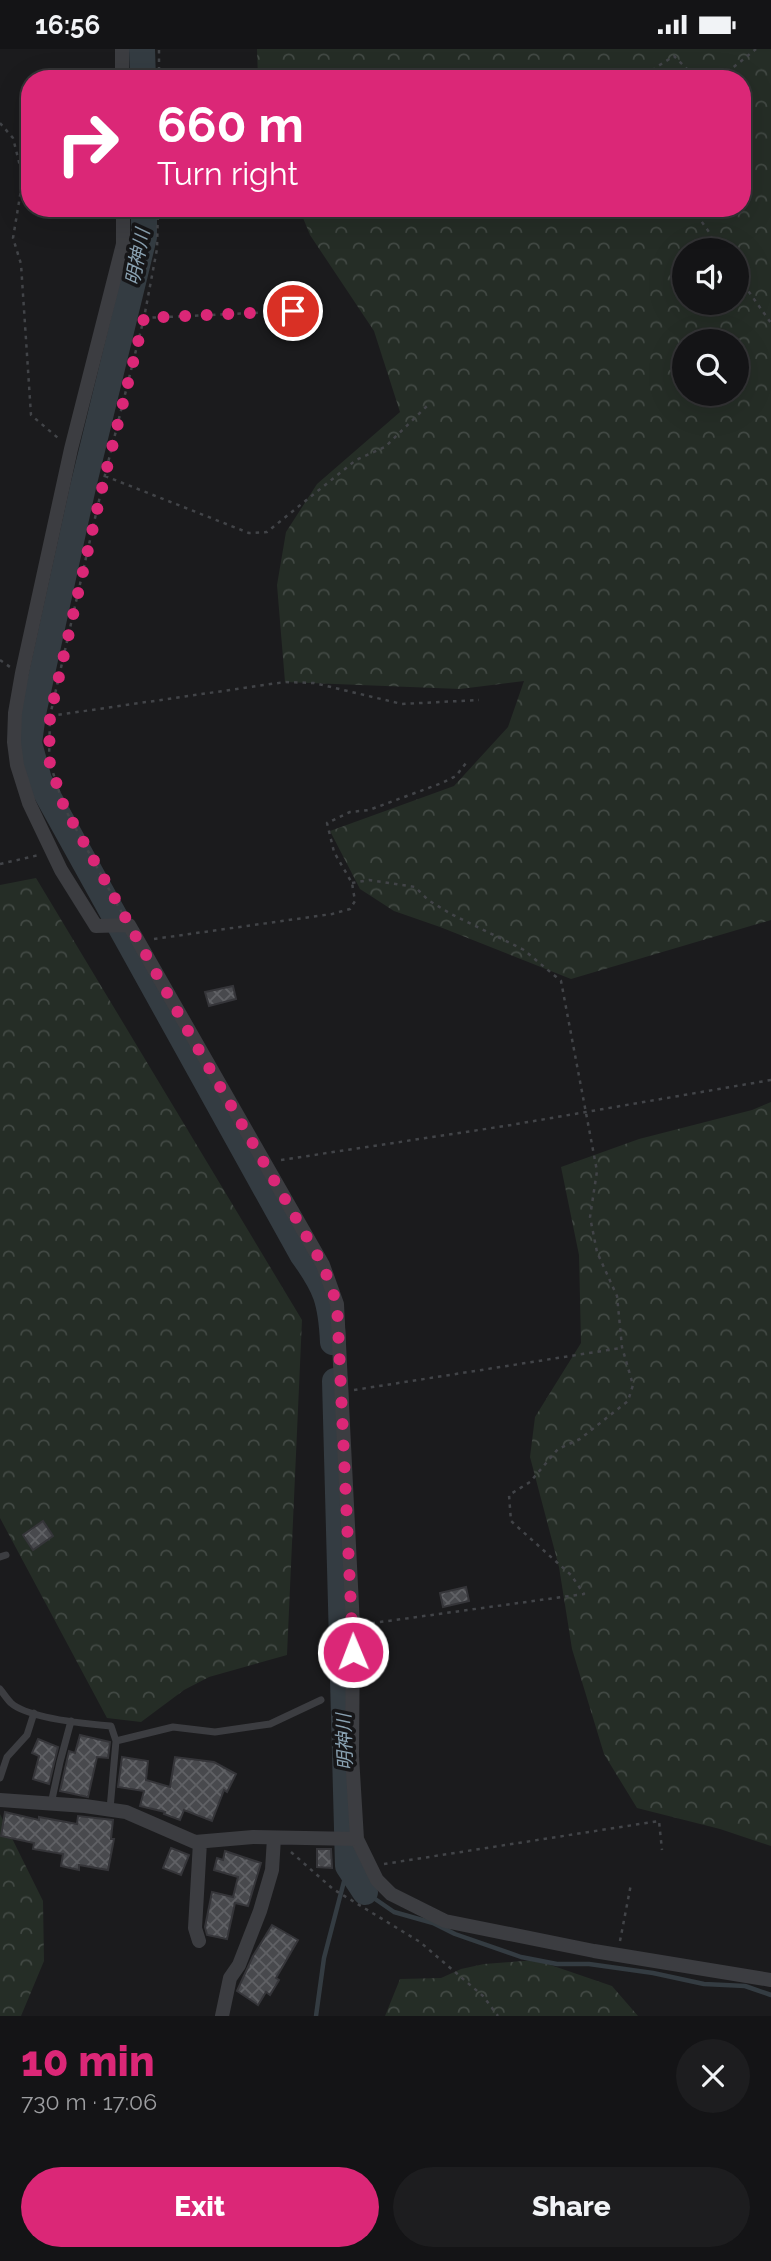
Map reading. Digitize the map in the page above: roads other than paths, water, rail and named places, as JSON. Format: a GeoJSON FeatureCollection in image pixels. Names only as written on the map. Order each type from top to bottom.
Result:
{"type":"FeatureCollection","features":[{"type":"Feature","properties":{"kind":"street"},"geometry":{"type":"LineString","coordinates":[[122,49],[122,70]]}},
{"type":"Feature","properties":{"kind":"street"},"geometry":{"type":"LineString","coordinates":[[123,217],[123,244],[71,449],[21,675],[15,713],[14,742],[17,765],[29,803],[53,852],[96,926],[129,925],[140,941],[323,1265],[337,1304],[353,1626],[352,1756],[357,1840],[377,1880],[391,1894],[445,1921],[618,1955],[771,1980]]}},
{"type":"Feature","properties":{"kind":"street"},"geometry":{"type":"LineString","coordinates":[[0,1800],[126,1812],[195,1842],[253,1837],[357,1840]]}},
{"type":"Feature","properties":{"kind":"street"},"geometry":{"type":"LineString","coordinates":[[222,2016],[230,1978],[243,1954],[272,1870],[274,1838]]}},
{"type":"Feature","properties":{"kind":"street"},"geometry":{"type":"LineString","coordinates":[[199,1941],[195,1927],[200,1842]]}},
{"type":"Feature","properties":{"kind":"lane"},"geometry":{"type":"LineString","coordinates":[[0,1689],[12,1704],[34,1713],[111,1726],[116,1741],[110,1810]]}},
{"type":"Feature","properties":{"kind":"lane"},"geometry":{"type":"LineString","coordinates":[[116,1741],[173,1727],[215,1732],[270,1724],[321,1700]]}},
{"type":"Feature","properties":{"kind":"lane"},"geometry":{"type":"LineString","coordinates":[[0,1778],[7,1757],[27,1735],[34,1713]]}},
{"type":"Feature","properties":{"kind":"lane"},"geometry":{"type":"LineString","coordinates":[[51,1804],[71,1721]]}},
{"type":"Feature","properties":{"kind":"waterway","name":"明神川"},"geometry":{"type":"LineString","coordinates":[[142,49],[143,70]]}},
{"type":"Feature","properties":{"kind":"waterway","name":"明神川"},"geometry":{"type":"LineString","coordinates":[[144,217],[144,237],[83,487],[29,743],[39,780],[302,1254],[317,1276],[329,1305],[333,1342]]}},
{"type":"Feature","properties":{"kind":"waterway","name":"明神川"},"geometry":{"type":"LineString","coordinates":[[335,1381],[348,1866],[365,1892]]}},
{"type":"Feature","properties":{"kind":"waterway"},"geometry":{"type":"LineString","coordinates":[[316,2016],[324,1958],[348,1866]]}},
{"type":"Feature","properties":{"kind":"waterway"},"geometry":{"type":"LineString","coordinates":[[365,1892],[394,1912],[433,1923],[455,1934],[521,1957],[557,1964],[589,1964],[653,1973],[704,1984],[745,1986],[771,1995]]}}]}
